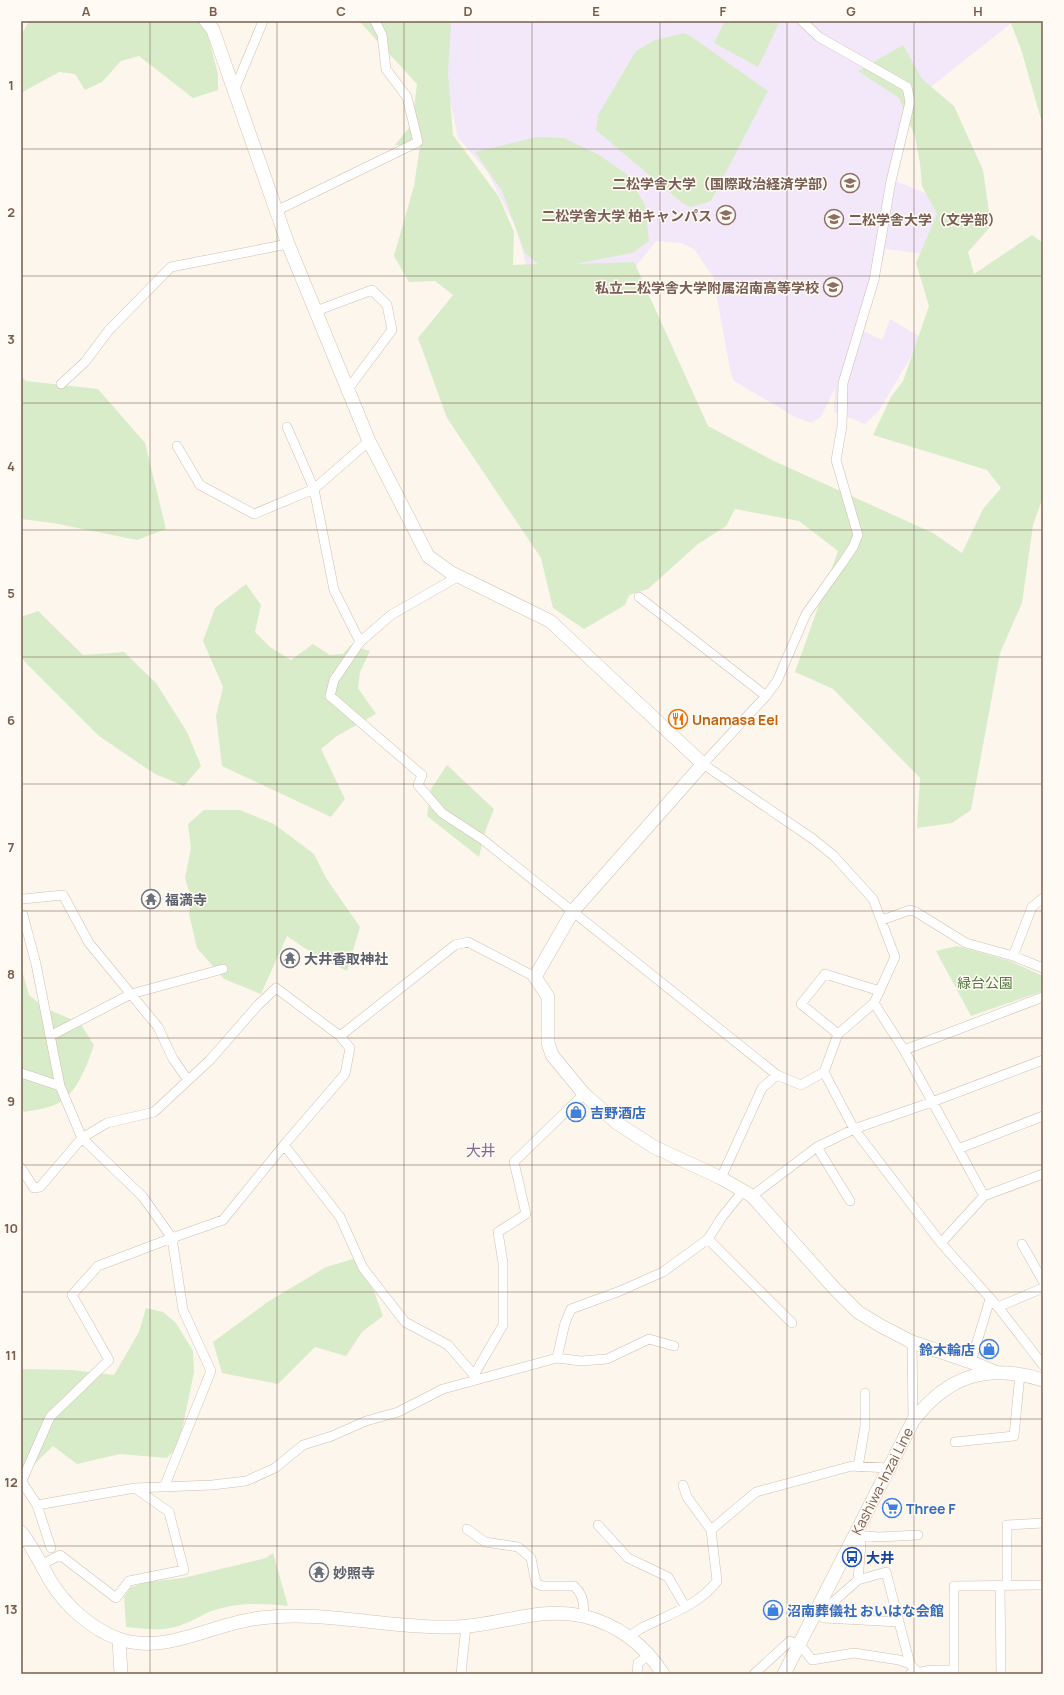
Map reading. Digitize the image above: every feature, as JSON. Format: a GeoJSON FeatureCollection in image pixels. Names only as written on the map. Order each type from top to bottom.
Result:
{"type":"FeatureCollection","features":[{"type":"Feature","properties":{"kind":"street"},"geometry":{"type":"LineString","coordinates":[[206,21],[213,30],[288,244],[369,441],[428,556],[459,576],[550,622],[703,764],[813,839],[834,856],[873,899],[895,957],[874,1003],[838,1034],[824,1072],[801,1085],[777,1075],[482,839],[442,813],[418,785],[422,775],[330,696],[334,680],[360,642],[391,615],[459,576]]}},
{"type":"Feature","properties":{"kind":"street"},"geometry":{"type":"LineString","coordinates":[[234,91],[263,21]]}},
{"type":"Feature","properties":{"kind":"street"},"geometry":{"type":"LineString","coordinates":[[276,211],[418,142],[407,98],[386,69],[382,35],[375,21]]}},
{"type":"Feature","properties":{"kind":"street"},"geometry":{"type":"LineString","coordinates":[[535,977],[574,912],[703,764],[766,696],[777,681],[806,614],[843,562],[858,535],[836,460],[842,426],[843,384],[874,280],[891,181],[910,102],[907,87],[819,37],[802,21]]}},
{"type":"Feature","properties":{"kind":"street"},"geometry":{"type":"LineString","coordinates":[[61,384],[85,362],[109,330],[170,267],[288,244]]}},
{"type":"Feature","properties":{"kind":"street"},"geometry":{"type":"LineString","coordinates":[[316,311],[372,290],[387,305],[392,330],[348,389]]}},
{"type":"Feature","properties":{"kind":"street"},"geometry":{"type":"LineString","coordinates":[[287,427],[314,489],[334,590],[360,642]]}},
{"type":"Feature","properties":{"kind":"street"},"geometry":{"type":"LineString","coordinates":[[177,446],[200,485],[254,514],[314,489],[369,441]]}},
{"type":"Feature","properties":{"kind":"street"},"geometry":{"type":"LineString","coordinates":[[639,597],[766,696]]}},
{"type":"Feature","properties":{"kind":"street"},"geometry":{"type":"LineString","coordinates":[[23,899],[63,895],[89,944],[158,1027],[173,1059],[188,1080]]}},
{"type":"Feature","properties":{"kind":"street"},"geometry":{"type":"LineString","coordinates":[[1013,956],[1032,906],[1043,898]]}},
{"type":"Feature","properties":{"kind":"street"},"geometry":{"type":"LineString","coordinates":[[882,920],[910,910],[916,912],[966,943],[1013,956],[1043,968]]}},
{"type":"Feature","properties":{"kind":"street"},"geometry":{"type":"LineString","coordinates":[[21,915],[23,915],[36,964],[60,1086],[82,1138],[143,1197],[172,1238],[183,1310],[210,1371],[165,1485]]}},
{"type":"Feature","properties":{"kind":"street"},"geometry":{"type":"LineString","coordinates":[[340,1036],[455,945],[468,942],[535,977],[548,997],[548,1043],[552,1055],[584,1094],[618,1123],[654,1147],[721,1178],[748,1194],[858,1312],[912,1342],[971,1362],[995,1372]]}},
{"type":"Feature","properties":{"kind":"street"},"geometry":{"type":"LineString","coordinates":[[50,1036],[131,994],[223,969]]}},
{"type":"Feature","properties":{"kind":"street"},"geometry":{"type":"LineString","coordinates":[[838,1034],[801,1004],[825,974],[880,990]]}},
{"type":"Feature","properties":{"kind":"street"},"geometry":{"type":"LineString","coordinates":[[21,1168],[34,1188],[40,1187],[57,1170],[82,1138],[107,1123],[154,1112],[210,1060],[258,1005],[276,988],[340,1036],[350,1048],[345,1074],[284,1145],[223,1220],[98,1266],[72,1295],[109,1360],[50,1417],[21,1482],[37,1505],[51,1548]]}},
{"type":"Feature","properties":{"kind":"street"},"geometry":{"type":"LineString","coordinates":[[904,1050],[1043,997]]}},
{"type":"Feature","properties":{"kind":"street"},"geometry":{"type":"LineString","coordinates":[[874,1003],[904,1050],[984,1196]]}},
{"type":"Feature","properties":{"kind":"street"},"geometry":{"type":"LineString","coordinates":[[557,1358],[565,1323],[571,1308],[620,1291],[663,1272],[708,1239],[722,1217],[748,1194],[817,1147],[854,1129],[932,1102],[1043,1060]]}},
{"type":"Feature","properties":{"kind":"street"},"geometry":{"type":"LineString","coordinates":[[824,1072],[854,1129],[941,1243],[998,1308],[1043,1365]]}},
{"type":"Feature","properties":{"kind":"street"},"geometry":{"type":"LineString","coordinates":[[21,1073],[60,1086]]}},
{"type":"Feature","properties":{"kind":"street"},"geometry":{"type":"LineString","coordinates":[[721,1178],[762,1088],[777,1075]]}},
{"type":"Feature","properties":{"kind":"street"},"geometry":{"type":"LineString","coordinates":[[475,1377],[503,1325],[503,1264],[498,1232],[526,1214],[514,1162],[584,1094]]}},
{"type":"Feature","properties":{"kind":"street"},"geometry":{"type":"LineString","coordinates":[[958,1149],[1043,1116]]}},
{"type":"Feature","properties":{"kind":"street"},"geometry":{"type":"LineString","coordinates":[[284,1145],[340,1217],[363,1268],[405,1322],[448,1344],[475,1377]]}},
{"type":"Feature","properties":{"kind":"street"},"geometry":{"type":"LineString","coordinates":[[817,1147],[850,1201]]}},
{"type":"Feature","properties":{"kind":"street"},"geometry":{"type":"LineString","coordinates":[[941,1243],[984,1196],[1043,1174]]}},
{"type":"Feature","properties":{"kind":"street"},"geometry":{"type":"LineString","coordinates":[[708,1239],[792,1323]]}},
{"type":"Feature","properties":{"kind":"street"},"geometry":{"type":"LineString","coordinates":[[1022,1244],[1043,1281]]}},
{"type":"Feature","properties":{"kind":"street"},"geometry":{"type":"LineString","coordinates":[[998,1308],[1043,1288]]}},
{"type":"Feature","properties":{"kind":"street"},"geometry":{"type":"LineString","coordinates":[[971,1362],[990,1299]]}},
{"type":"Feature","properties":{"kind":"street"},"geometry":{"type":"LineString","coordinates":[[37,1505],[135,1488],[165,1485],[212,1485],[246,1481],[275,1468],[303,1445],[332,1436],[366,1421],[398,1412],[442,1389],[475,1377],[557,1358],[582,1361],[607,1358],[649,1339],[674,1346]]}},
{"type":"Feature","properties":{"kind":"street"},"geometry":{"type":"LineString","coordinates":[[912,1342],[913,1420]]}},
{"type":"Feature","properties":{"kind":"street","name":"Kashiwa-Inzai Line"},"geometry":{"type":"LineString","coordinates":[[784,1674],[799,1645],[819,1615],[854,1535],[913,1420],[932,1398],[942,1390],[968,1378],[995,1372],[1020,1374],[1043,1380]]}},
{"type":"Feature","properties":{"kind":"street"},"geometry":{"type":"LineString","coordinates":[[955,1442],[1014,1436],[1020,1374]]}},
{"type":"Feature","properties":{"kind":"street"},"geometry":{"type":"LineString","coordinates":[[858,1467],[865,1426],[865,1393]]}},
{"type":"Feature","properties":{"kind":"street"},"geometry":{"type":"LineString","coordinates":[[711,1530],[756,1492],[852,1466],[888,1468]]}},
{"type":"Feature","properties":{"kind":"street"},"geometry":{"type":"LineString","coordinates":[[630,1637],[636,1630],[685,1606],[709,1592],[717,1581],[711,1530],[687,1497],[683,1485]]}},
{"type":"Feature","properties":{"kind":"street"},"geometry":{"type":"LineString","coordinates":[[41,1565],[60,1555],[116,1598],[129,1581],[184,1570],[169,1512],[135,1488]]}},
{"type":"Feature","properties":{"kind":"street"},"geometry":{"type":"LineString","coordinates":[[1001,1674],[1007,1525],[1043,1523]]}},
{"type":"Feature","properties":{"kind":"street"},"geometry":{"type":"LineString","coordinates":[[598,1525],[628,1558],[668,1577],[685,1606]]}},
{"type":"Feature","properties":{"kind":"street"},"geometry":{"type":"LineString","coordinates":[[467,1528],[485,1542],[518,1547],[531,1558],[536,1582],[542,1586],[574,1586],[581,1592],[584,1607],[583,1616]]}},
{"type":"Feature","properties":{"kind":"street"},"geometry":{"type":"LineString","coordinates":[[21,1532],[65,1601],[86,1621],[119,1639],[139,1643],[160,1644],[238,1622],[282,1616],[432,1627],[487,1624],[528,1614],[548,1612],[583,1616],[605,1623],[630,1637],[649,1655],[663,1674]]}},
{"type":"Feature","properties":{"kind":"street"},"geometry":{"type":"LineString","coordinates":[[854,1535],[880,1537],[918,1535]]}},
{"type":"Feature","properties":{"kind":"street"},"geometry":{"type":"LineString","coordinates":[[854,1535],[861,1544],[858,1580]]}},
{"type":"Feature","properties":{"kind":"street"},"geometry":{"type":"LineString","coordinates":[[819,1615],[858,1580],[886,1572],[910,1664],[914,1673],[931,1670],[954,1672],[954,1586],[1043,1585]]}},
{"type":"Feature","properties":{"kind":"street"},"geometry":{"type":"LineString","coordinates":[[819,1615],[899,1622]]}},
{"type":"Feature","properties":{"kind":"street"},"geometry":{"type":"LineString","coordinates":[[461,1674],[466,1626]]}},
{"type":"Feature","properties":{"kind":"street"},"geometry":{"type":"LineString","coordinates":[[119,1639],[119,1673]]}},
{"type":"Feature","properties":{"kind":"street"},"geometry":{"type":"LineString","coordinates":[[754,1674],[790,1641],[802,1647],[812,1660],[854,1654],[899,1660],[910,1664]]}},
{"type":"Feature","properties":{"kind":"street"},"geometry":{"type":"LineString","coordinates":[[637,1674],[638,1663],[649,1655]]}},
{"type":"Feature","properties":{"kind":"shaded area","name":"二松学舍大学 柏キャンパス"},"geometry":{"type":"Polygon","coordinates":[[[442,21],[1014,21],[913,101],[896,181],[947,202],[932,255],[886,249],[863,331],[882,340],[890,319],[922,338],[878,412],[865,424],[834,412],[835,388],[821,417],[811,423],[795,417],[734,381],[731,374],[713,277],[694,249],[681,243],[656,241],[633,270],[529,275],[516,228],[487,171],[458,138],[442,61],[442,21]]]}},
{"type":"Feature","properties":{"kind":"green space"},"geometry":{"type":"Polygon","coordinates":[[[29,21],[204,21],[218,74],[218,90],[193,98],[139,56],[121,61],[102,82],[85,90],[75,74],[59,72],[21,93],[21,35],[29,21]]]}},
{"type":"Feature","properties":{"kind":"green space"},"geometry":{"type":"Polygon","coordinates":[[[359,21],[451,21],[448,73],[453,135],[499,197],[514,232],[513,265],[538,264],[525,253],[502,191],[475,152],[537,137],[564,138],[599,155],[628,175],[645,205],[649,241],[632,253],[574,264],[634,262],[708,426],[774,461],[933,533],[962,553],[983,509],[1001,488],[987,470],[873,435],[891,397],[903,381],[929,306],[916,263],[937,214],[922,186],[920,163],[915,137],[899,98],[858,71],[903,45],[922,79],[954,106],[983,170],[991,226],[968,252],[974,274],[1032,235],[1043,243],[1043,497],[1033,525],[1022,603],[1000,653],[971,810],[952,823],[917,828],[920,778],[833,689],[795,672],[838,551],[799,521],[735,509],[726,526],[698,544],[648,589],[629,595],[625,605],[584,629],[553,608],[541,558],[447,418],[418,338],[453,295],[435,281],[409,282],[394,256],[414,186],[420,146],[395,145],[412,124],[417,84],[359,21]]]}},
{"type":"Feature","properties":{"kind":"green space"},"geometry":{"type":"Polygon","coordinates":[[[725,21],[780,21],[758,67],[714,43],[725,21]]]}},
{"type":"Feature","properties":{"kind":"green space"},"geometry":{"type":"Polygon","coordinates":[[[1010,21],[1043,21],[1043,126],[1021,49],[1010,21]]]}},
{"type":"Feature","properties":{"kind":"green space"},"geometry":{"type":"Polygon","coordinates":[[[684,33],[692,37],[768,91],[711,201],[691,207],[682,203],[596,130],[598,115],[636,51],[655,40],[684,33]]]}},
{"type":"Feature","properties":{"kind":"green space"},"geometry":{"type":"Polygon","coordinates":[[[21,377],[26,381],[98,389],[145,443],[166,529],[137,540],[53,523],[21,519],[21,377]]]}},
{"type":"Feature","properties":{"kind":"green space"},"geometry":{"type":"Polygon","coordinates":[[[246,584],[261,605],[255,632],[270,647],[291,660],[313,644],[330,655],[343,654],[351,645],[370,651],[360,672],[358,688],[376,714],[337,736],[321,749],[345,799],[331,817],[222,766],[216,716],[223,687],[203,641],[215,608],[246,584]]]}},
{"type":"Feature","properties":{"kind":"green space"},"geometry":{"type":"Polygon","coordinates":[[[38,611],[83,655],[124,652],[156,683],[187,732],[201,766],[184,786],[155,774],[99,736],[24,661],[21,657],[21,617],[38,611]]]}},
{"type":"Feature","properties":{"kind":"green space"},"geometry":{"type":"Polygon","coordinates":[[[447,765],[494,809],[486,829],[479,857],[427,816],[431,789],[447,765]]]}},
{"type":"Feature","properties":{"kind":"green space"},"geometry":{"type":"Polygon","coordinates":[[[204,810],[240,810],[274,824],[314,854],[326,878],[360,927],[347,971],[318,957],[287,936],[261,994],[224,979],[197,948],[189,914],[191,898],[185,878],[191,848],[188,824],[204,810]]]}},
{"type":"Feature","properties":{"kind":"green space","name":"緑台公園"},"geometry":{"type":"Polygon","coordinates":[[[957,946],[1010,961],[1043,976],[1043,991],[971,1016],[936,951],[957,946]]]}},
{"type":"Feature","properties":{"kind":"green space"},"geometry":{"type":"Polygon","coordinates":[[[21,967],[29,995],[45,1008],[80,1023],[94,1045],[84,1072],[68,1096],[52,1106],[24,1112],[21,1106],[21,967]]]}},
{"type":"Feature","properties":{"kind":"green space"},"geometry":{"type":"Polygon","coordinates":[[[353,1259],[374,1291],[383,1316],[362,1332],[346,1356],[315,1347],[278,1384],[222,1373],[213,1342],[269,1301],[326,1267],[353,1259]]]}},
{"type":"Feature","properties":{"kind":"green space"},"geometry":{"type":"Polygon","coordinates":[[[146,1308],[163,1312],[176,1323],[193,1351],[194,1372],[179,1445],[167,1458],[120,1454],[77,1464],[53,1446],[24,1474],[21,1473],[21,1369],[72,1370],[114,1375],[139,1332],[146,1308]]]}},
{"type":"Feature","properties":{"kind":"green space"},"geometry":{"type":"Polygon","coordinates":[[[273,1553],[288,1606],[248,1604],[229,1606],[209,1612],[175,1627],[151,1629],[126,1627],[124,1597],[131,1587],[147,1582],[183,1578],[266,1558],[273,1553]]]}},
{"type":"Feature","properties":{"kind":"place","name":"二松学舎大学（国際政治経済学部）"},"geometry":{"type":"Point","coordinates":[850,183]}},
{"type":"Feature","properties":{"kind":"place","name":"二松学舍大学 柏キャンパス"},"geometry":{"type":"Point","coordinates":[726,215]}},
{"type":"Feature","properties":{"kind":"place","name":"二松学舎大学（文学部）"},"geometry":{"type":"Point","coordinates":[834,219]}},
{"type":"Feature","properties":{"kind":"place","name":"私立二松学舎大学附属沼南高等学校"},"geometry":{"type":"Point","coordinates":[833,287]}},
{"type":"Feature","properties":{"kind":"place","name":"Unamasa Eel"},"geometry":{"type":"Point","coordinates":[678,719]}},
{"type":"Feature","properties":{"kind":"place","name":"福満寺"},"geometry":{"type":"Point","coordinates":[151,899]}},
{"type":"Feature","properties":{"kind":"place","name":"大井香取神社"},"geometry":{"type":"Point","coordinates":[290,958]}},
{"type":"Feature","properties":{"kind":"place","name":"吉野酒店"},"geometry":{"type":"Point","coordinates":[576,1112]}},
{"type":"Feature","properties":{"kind":"place","name":"鈴木輪店"},"geometry":{"type":"Point","coordinates":[989,1349]}},
{"type":"Feature","properties":{"kind":"place","name":"Three F"},"geometry":{"type":"Point","coordinates":[892,1508]}},
{"type":"Feature","properties":{"kind":"place","name":"大井"},"geometry":{"type":"Point","coordinates":[852,1557]}},
{"type":"Feature","properties":{"kind":"place","name":"妙照寺"},"geometry":{"type":"Point","coordinates":[319,1572]}},
{"type":"Feature","properties":{"kind":"place","name":"沼南葬儀社 おいはな会館"},"geometry":{"type":"Point","coordinates":[773,1610]}},
{"type":"Feature","properties":{"kind":"district","name":"大井"},"geometry":{"type":"Point","coordinates":[481,1150]}}]}
